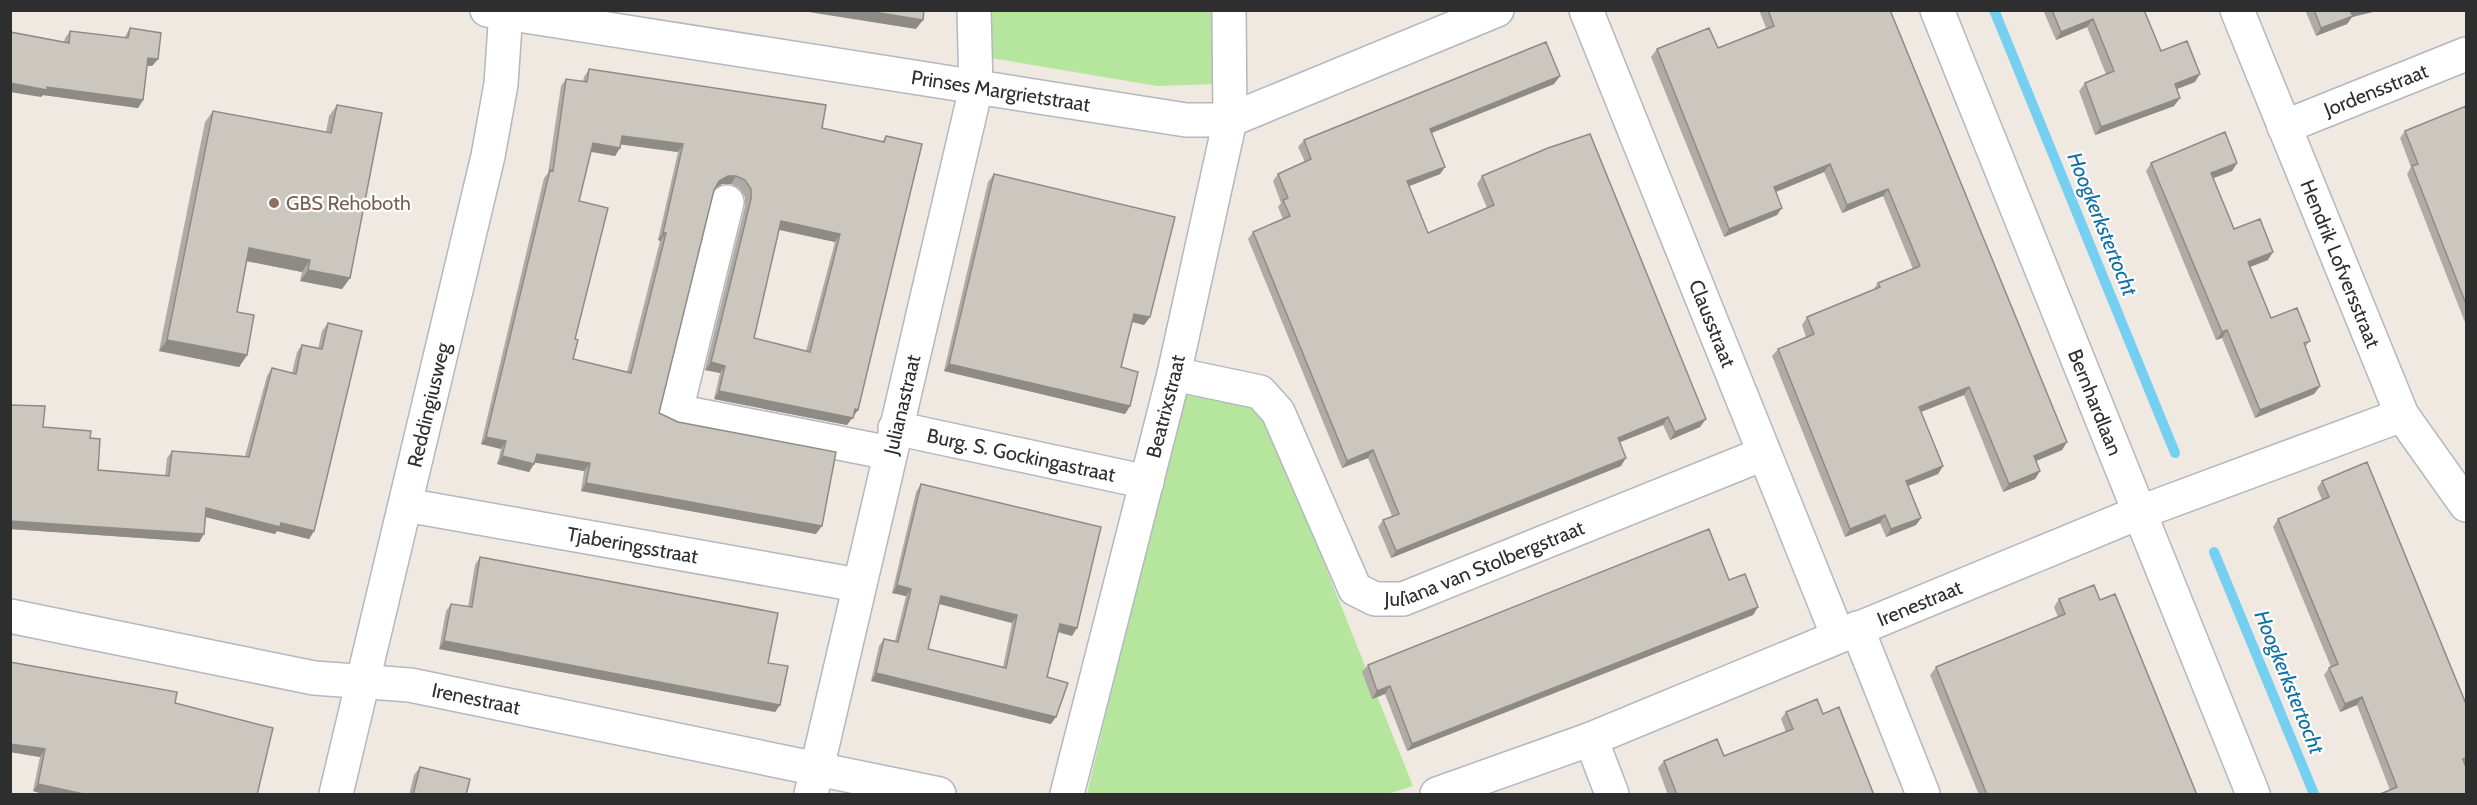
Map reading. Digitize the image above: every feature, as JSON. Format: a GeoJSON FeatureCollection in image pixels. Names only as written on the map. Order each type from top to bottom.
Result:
{"type":"FeatureCollection","features":[{"type":"Feature","properties":{"kind":"street","name":"Julianastraat"},"geometry":{"type":"LineString","coordinates":[[813,783],[976,87],[974,10]]}},
{"type":"Feature","properties":{"kind":"street","name":"Beatrixstraat"},"geometry":{"type":"LineString","coordinates":[[1067,795],[1174,374],[1230,120],[1229,10]]}},
{"type":"Feature","properties":{"kind":"street","name":"Prinses Margrietstraat"},"geometry":{"type":"LineString","coordinates":[[500,11],[1186,120],[1230,120],[1497,10]]}},
{"type":"Feature","properties":{"kind":"street","name":"Clausstraat"},"geometry":{"type":"LineString","coordinates":[[1586,10],[1763,454],[1923,795]]}},
{"type":"Feature","properties":{"kind":"street","name":"Bernhardlaan"},"geometry":{"type":"LineString","coordinates":[[1937,10],[2253,795]]}},
{"type":"Feature","properties":{"kind":"street","name":"Hendrik Lofversstraat"},"geometry":{"type":"LineString","coordinates":[[2236,10],[2402,415],[2466,505]]}},
{"type":"Feature","properties":{"kind":"street","name":"Reddingiusweg"},"geometry":{"type":"LineString","coordinates":[[336,795],[488,156],[501,84],[500,11]]}},
{"type":"Feature","properties":{"kind":"street","name":"Jordensstraat"},"geometry":{"type":"LineString","coordinates":[[2284,127],[2466,54]]}},
{"type":"Feature","properties":{"kind":"street","name":"Burg. S. Gockingastraat"},"geometry":{"type":"LineString","coordinates":[[727,202],[676,411],[892,440],[1147,482]]}},
{"type":"Feature","properties":{"kind":"street","name":"Juliana van Stolbergstraat"},"geometry":{"type":"LineString","coordinates":[[1174,374],[1260,392],[1272,405],[1278,412],[1355,589],[1375,599],[1403,599],[1763,454]]}},
{"type":"Feature","properties":{"kind":"street","name":"Irenestraat"},"geometry":{"type":"LineString","coordinates":[[1437,795],[1591,739],[2138,513],[2402,415]]}},
{"type":"Feature","properties":{"kind":"street","name":"Tjaberingsstraat"},"geometry":{"type":"LineString","coordinates":[[405,505],[858,585]]}},
{"type":"Feature","properties":{"kind":"street","name":"Irenestraat"},"geometry":{"type":"LineString","coordinates":[[10,616],[314,678],[410,685],[813,783],[939,795]]}},
{"type":"Feature","properties":{"kind":"street"},"geometry":{"type":"LineString","coordinates":[[1591,739],[1612,795]]}},
{"type":"Feature","properties":{"kind":"green space"},"geometry":{"type":"Polygon","coordinates":[[[984,11],[1215,11],[1215,84],[1157,86],[985,57],[984,11]]]}},
{"type":"Feature","properties":{"kind":"green space"},"geometry":{"type":"Polygon","coordinates":[[[1183,390],[1262,408],[1413,786],[1388,794],[1087,794],[1183,390]]]}},
{"type":"Feature","properties":{"kind":"building"},"geometry":{"type":"Polygon","coordinates":[[[861,10],[924,10],[923,20],[861,10]]]}},
{"type":"Feature","properties":{"kind":"building"},"geometry":{"type":"Polygon","coordinates":[[[1768,10],[1890,10],[2067,442],[2034,456],[2040,471],[2009,484],[1969,387],[1919,407],[1943,466],[1906,481],[1921,518],[1891,529],[1885,515],[1850,529],[1778,349],[1814,334],[1807,317],[1880,287],[1878,283],[1920,266],[1888,189],[1847,205],[1830,164],[1774,187],[1782,208],[1729,229],[1657,49],[1709,28],[1718,48],[1774,26],[1768,10]]]}},
{"type":"Feature","properties":{"kind":"building"},"geometry":{"type":"Polygon","coordinates":[[[2052,10],[2144,10],[2161,51],[2187,41],[2200,74],[2175,84],[2180,98],[2101,127],[2085,83],[2114,71],[2093,19],[2061,32],[2052,10]]]}},
{"type":"Feature","properties":{"kind":"building"},"geometry":{"type":"Polygon","coordinates":[[[2314,10],[2351,10],[2353,16],[2321,28],[2314,10]]]}},
{"type":"Feature","properties":{"kind":"building"},"geometry":{"type":"Polygon","coordinates":[[[130,28],[161,33],[158,59],[148,58],[143,100],[47,87],[47,90],[10,83],[10,32],[69,43],[70,31],[128,38],[130,28]]]}},
{"type":"Feature","properties":{"kind":"building"},"geometry":{"type":"Polygon","coordinates":[[[1546,42],[1560,76],[1430,129],[1445,167],[1407,181],[1428,233],[1494,205],[1482,176],[1548,148],[1590,134],[1706,419],[1675,432],[1668,417],[1618,438],[1626,458],[1396,551],[1383,520],[1399,514],[1373,450],[1347,461],[1253,232],[1290,216],[1283,200],[1288,198],[1278,174],[1311,159],[1304,140],[1546,42]]]}},
{"type":"Feature","properties":{"kind":"building"},"geometry":{"type":"Polygon","coordinates":[[[589,69],[826,105],[822,128],[884,142],[886,136],[922,144],[858,410],[855,409],[853,418],[719,391],[725,366],[711,362],[751,199],[751,189],[745,180],[736,176],[728,176],[719,181],[714,190],[659,413],[678,422],[836,452],[822,526],[586,483],[590,463],[537,454],[534,464],[502,456],[506,441],[486,437],[550,170],[553,171],[566,79],[587,82],[589,69]],[[622,136],[620,148],[593,143],[579,201],[608,208],[575,339],[578,340],[573,359],[631,373],[666,233],[663,233],[683,144],[622,136]],[[781,221],[754,338],[810,352],[840,234],[781,221]]]}},
{"type":"Feature","properties":{"kind":"building","name":"GBS Rehoboth"},"geometry":{"type":"Polygon","coordinates":[[[337,105],[382,113],[350,278],[308,270],[310,260],[249,248],[237,312],[254,315],[247,355],[167,340],[213,111],[331,133],[337,105]]]}},
{"type":"Feature","properties":{"kind":"building"},"geometry":{"type":"Polygon","coordinates":[[[2466,106],[2466,304],[2412,166],[2418,164],[2405,131],[2466,106]]]}},
{"type":"Feature","properties":{"kind":"building"},"geometry":{"type":"Polygon","coordinates":[[[2225,132],[2237,163],[2211,173],[2234,229],[2260,219],[2273,252],[2248,262],[2271,318],[2297,308],[2310,341],[2304,343],[2320,386],[2260,410],[2227,330],[2222,332],[2151,163],[2225,132]]]}},
{"type":"Feature","properties":{"kind":"building"},"geometry":{"type":"Polygon","coordinates":[[[994,174],[1175,217],[1150,317],[1134,314],[1121,367],[1138,372],[1130,406],[949,364],[994,174]]]}},
{"type":"Feature","properties":{"kind":"building"},"geometry":{"type":"Polygon","coordinates":[[[328,323],[362,331],[314,531],[281,523],[280,527],[206,508],[204,534],[10,521],[10,405],[45,406],[43,427],[91,431],[90,438],[100,439],[98,470],[169,476],[172,451],[249,457],[272,368],[296,374],[302,345],[322,349],[328,323]]]}},
{"type":"Feature","properties":{"kind":"building"},"geometry":{"type":"Polygon","coordinates":[[[2367,462],[2466,704],[2466,758],[2463,759],[2466,767],[2466,795],[2378,795],[2397,787],[2362,697],[2345,704],[2329,668],[2338,664],[2278,519],[2329,497],[2322,481],[2367,462]]]}},
{"type":"Feature","properties":{"kind":"building"},"geometry":{"type":"Polygon","coordinates":[[[921,484],[1101,527],[1077,628],[1060,624],[1047,677],[1068,683],[1056,717],[876,673],[884,639],[898,642],[911,589],[897,585],[921,484]],[[941,596],[928,649],[1006,668],[1017,615],[941,596]]]}},
{"type":"Feature","properties":{"kind":"building"},"geometry":{"type":"Polygon","coordinates":[[[1709,529],[1729,580],[1745,574],[1758,607],[1412,744],[1390,686],[1377,691],[1368,665],[1709,529]]]}},
{"type":"Feature","properties":{"kind":"building"},"geometry":{"type":"Polygon","coordinates":[[[480,557],[778,613],[768,663],[788,666],[780,705],[444,641],[451,604],[472,607],[480,557]]]}},
{"type":"Feature","properties":{"kind":"building"},"geometry":{"type":"Polygon","coordinates":[[[2094,585],[2100,600],[2115,594],[2197,795],[1987,795],[1936,667],[2065,614],[2059,599],[2094,585]]]}},
{"type":"Feature","properties":{"kind":"building"},"geometry":{"type":"Polygon","coordinates":[[[10,662],[177,692],[175,703],[273,728],[257,795],[88,795],[38,784],[45,749],[10,744],[10,662]]]}},
{"type":"Feature","properties":{"kind":"building"},"geometry":{"type":"Polygon","coordinates":[[[1817,699],[1823,714],[1839,707],[1874,795],[1677,795],[1664,761],[1717,739],[1724,756],[1793,729],[1786,712],[1817,699]]]}},
{"type":"Feature","properties":{"kind":"building"},"geometry":{"type":"Polygon","coordinates":[[[420,767],[470,779],[466,795],[413,795],[420,767]]]}},
{"type":"Feature","properties":{"kind":"waterway","name":"Hoogkerkstertocht"},"geometry":{"type":"LineString","coordinates":[[1994,10],[2175,453]]}},
{"type":"Feature","properties":{"kind":"waterway","name":"Hoogkerkstertocht"},"geometry":{"type":"LineString","coordinates":[[2214,552],[2314,794]]}},
{"type":"Feature","properties":{"kind":"place","name":"GBS Rehoboth"},"geometry":{"type":"Point","coordinates":[274,203]}}]}
